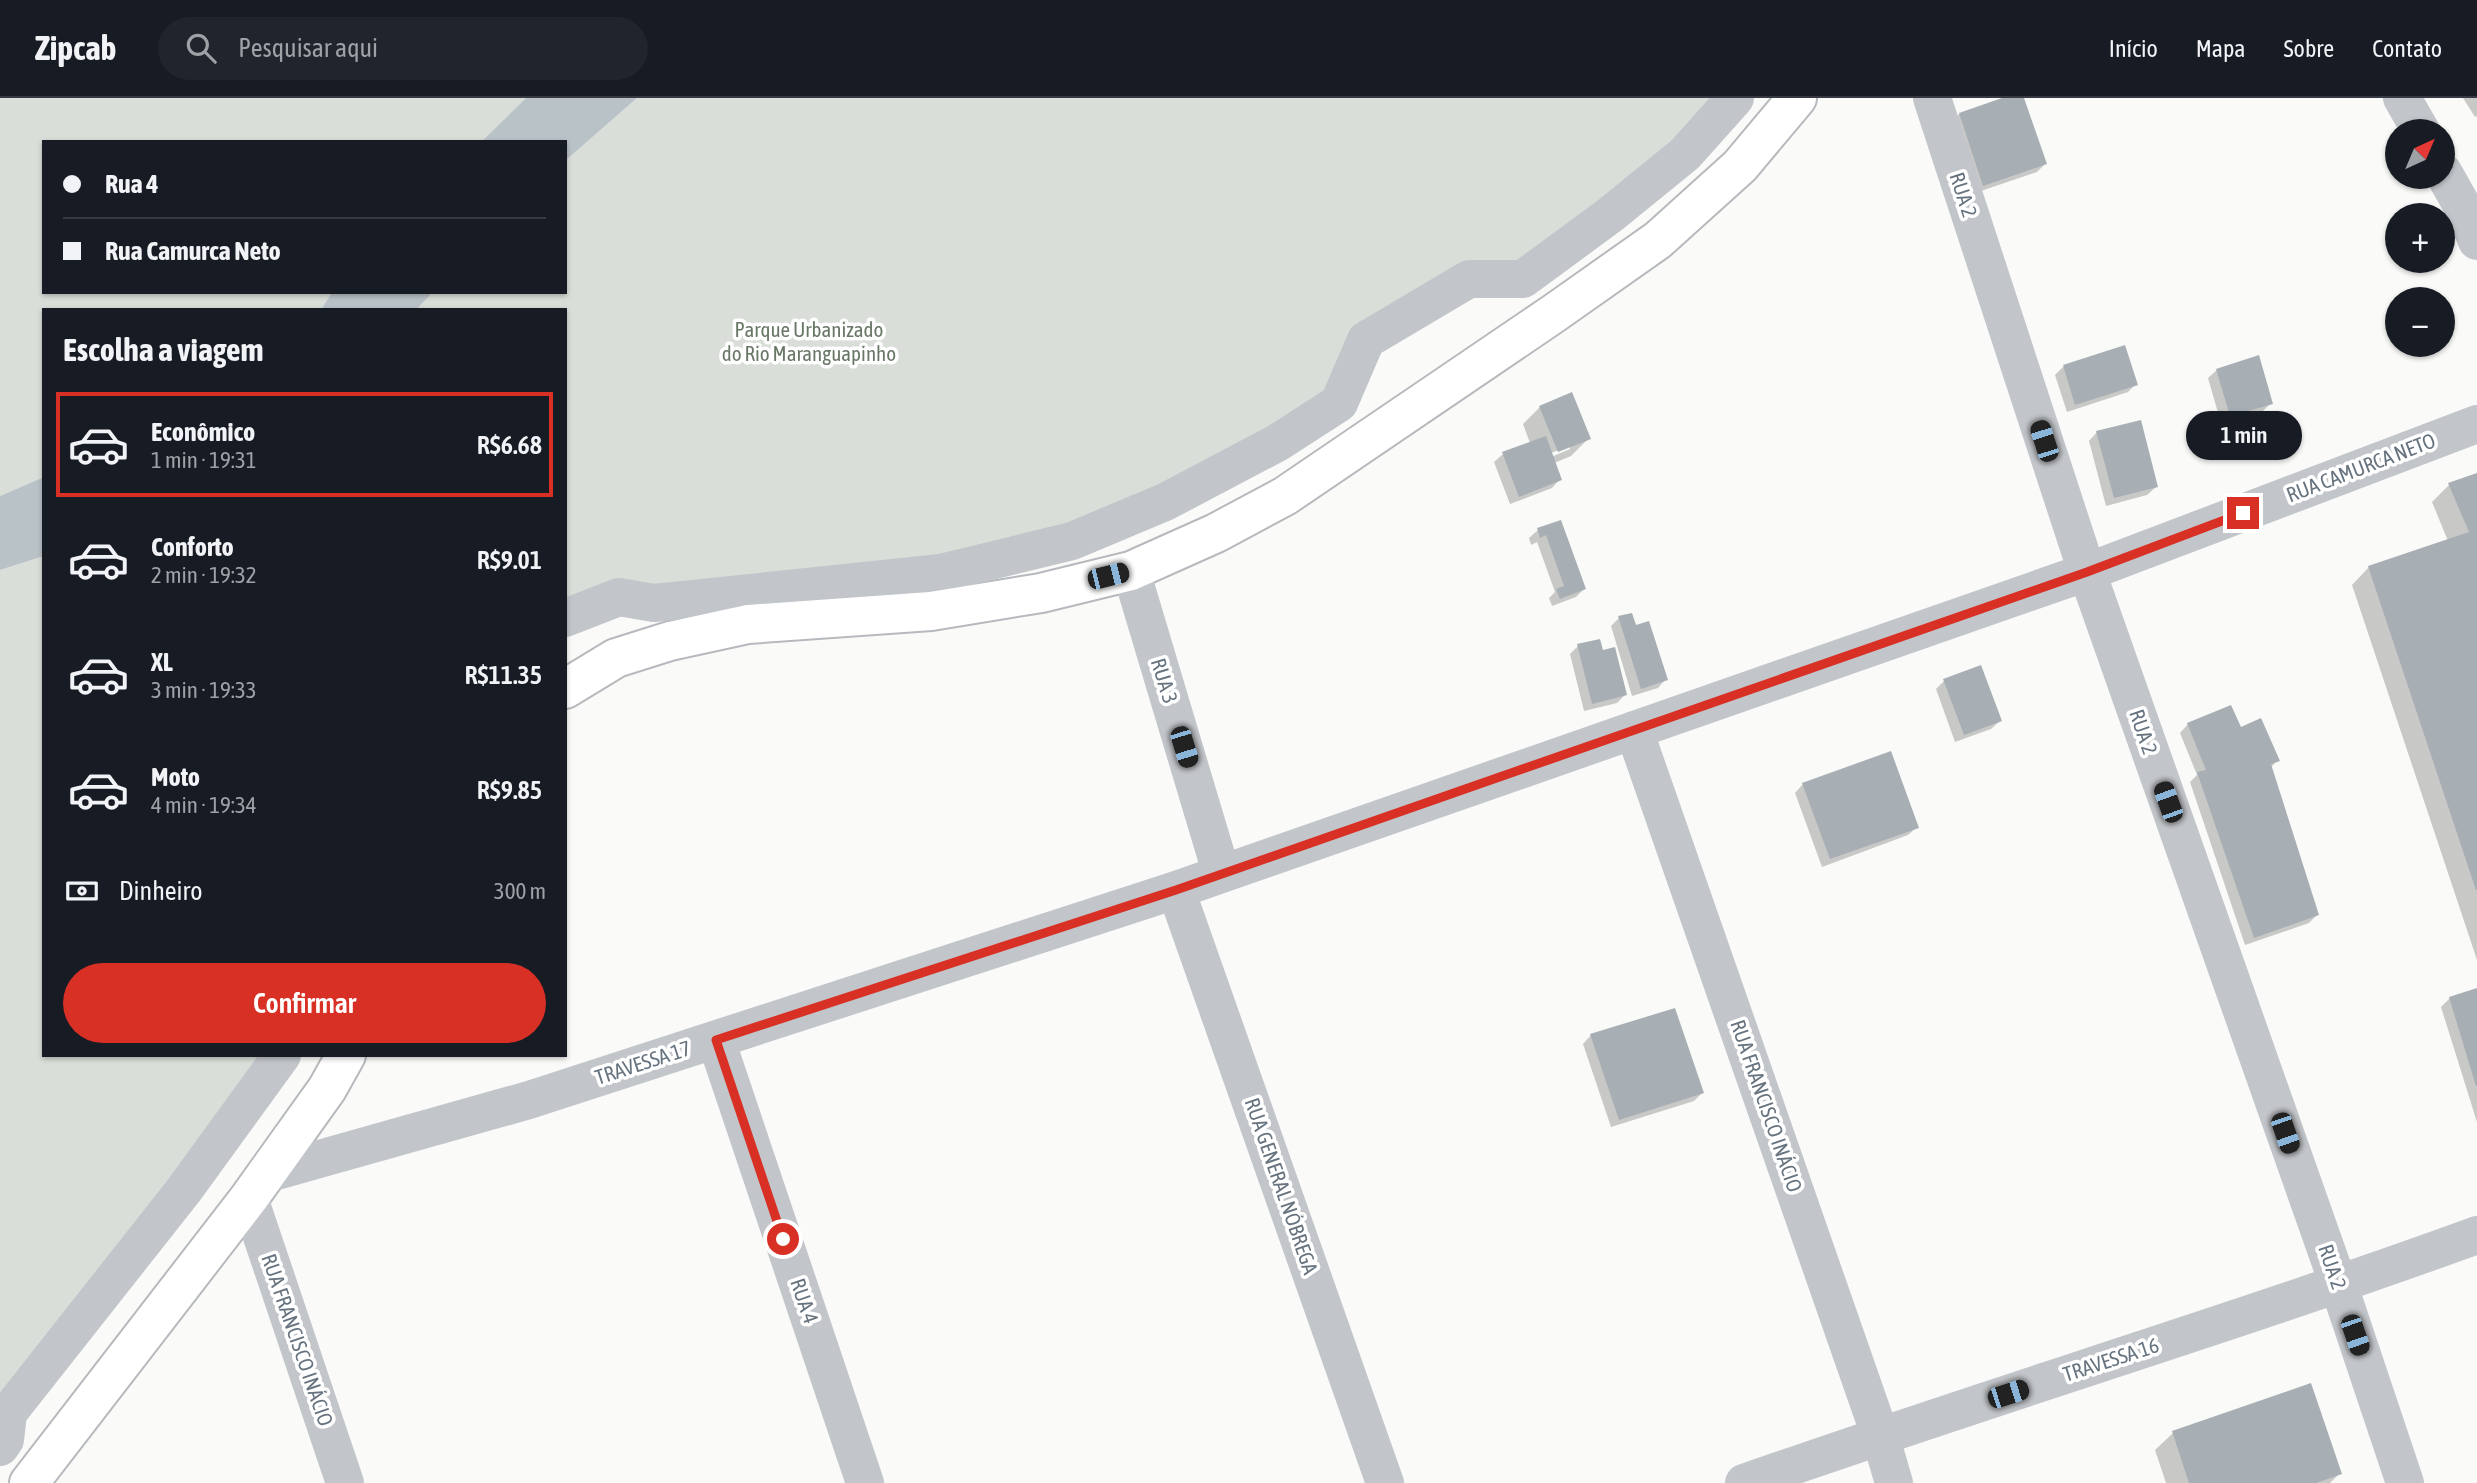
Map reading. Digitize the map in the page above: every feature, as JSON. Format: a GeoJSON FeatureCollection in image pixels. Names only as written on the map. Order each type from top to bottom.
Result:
{"type":"FeatureCollection","features":[{"type":"Feature","properties":{"kind":"main road"},"geometry":{"type":"LineString","coordinates":[[567,688],[616,658],[670,641],[748,624],[931,611],[1041,593],[1131,571],[1216,533],[1285,496],[1658,240],[1740,166],[1797,98]]}},
{"type":"Feature","properties":{"kind":"main road"},"geometry":{"type":"LineString","coordinates":[[29,1483],[257,1186],[327,1088],[345,1057]]}},
{"type":"Feature","properties":{"kind":"street"},"geometry":{"type":"LineString","coordinates":[[567,617],[619,597],[654,603],[941,573],[1072,541],[1165,502],[1277,443],[1339,403],[1366,340],[1469,279],[1523,279],[1610,215],[1685,154],[1735,98]]}},
{"type":"Feature","properties":{"kind":"street","name":"RUA 2"},"geometry":{"type":"LineString","coordinates":[[1932,98],[2087,572],[2339,1286],[2405,1483]]}},
{"type":"Feature","properties":{"kind":"street"},"geometry":{"type":"LineString","coordinates":[[2402,98],[2414,119]]}},
{"type":"Feature","properties":{"kind":"street"},"geometry":{"type":"LineString","coordinates":[[2453,189],[2477,241]]}},
{"type":"Feature","properties":{"kind":"street","name":"RUA CAMURCA NETO"},"geometry":{"type":"LineString","coordinates":[[1176,890],[1221,872],[2087,572],[2477,424]]}},
{"type":"Feature","properties":{"kind":"street","name":"RUA 3"},"geometry":{"type":"LineString","coordinates":[[1131,571],[1221,872]]}},
{"type":"Feature","properties":{"kind":"street","name":"RUA FRANCISCO INÁCIO"},"geometry":{"type":"LineString","coordinates":[[1634,730],[1895,1483]]}},
{"type":"Feature","properties":{"kind":"street","name":"TRAVESSA 17"},"geometry":{"type":"LineString","coordinates":[[257,1186],[1176,890]]}},
{"type":"Feature","properties":{"kind":"street","name":"RUA GENERAL NÓBREGA"},"geometry":{"type":"LineString","coordinates":[[1176,890],[1385,1483]]}},
{"type":"Feature","properties":{"kind":"street","name":"RUA 4"},"geometry":{"type":"LineString","coordinates":[[716,1040],[865,1483]]}},
{"type":"Feature","properties":{"kind":"street"},"geometry":{"type":"LineString","coordinates":[[0,1447],[5,1440],[8,1413],[184,1190],[281,1057]]}},
{"type":"Feature","properties":{"kind":"street","name":"RUA FRANCISCO INÁCIO"},"geometry":{"type":"LineString","coordinates":[[257,1186],[345,1483]]}},
{"type":"Feature","properties":{"kind":"street","name":"TRAVESSA 16"},"geometry":{"type":"LineString","coordinates":[[1744,1483],[1880,1435],[2339,1286],[2477,1235]]}},
{"type":"Feature","properties":{"kind":"green space"},"geometry":{"type":"Polygon","coordinates":[[[0,98],[526,98],[483,140],[42,140],[42,294],[331,294],[322,308],[42,308],[42,478],[0,496],[0,98]]]}},
{"type":"Feature","properties":{"kind":"green space","name":"Parque Urbanizado do Rio Maranguapinho"},"geometry":{"type":"Polygon","coordinates":[[[637,98],[1735,98],[1610,215],[1366,340],[1339,403],[1072,541],[567,618],[567,308],[418,308],[431,294],[567,294],[567,159],[637,98]]]}},
{"type":"Feature","properties":{"kind":"green space"},"geometry":{"type":"Polygon","coordinates":[[[42,557],[42,1057],[281,1057],[0,1447],[0,570],[42,557]]]}},
{"type":"Feature","properties":{"kind":"shaded area"},"geometry":{"type":"Polygon","coordinates":[[[526,98],[637,98],[567,159],[567,140],[483,140],[526,98]]]}},
{"type":"Feature","properties":{"kind":"shaded area"},"geometry":{"type":"Polygon","coordinates":[[[331,294],[431,294],[418,308],[322,308],[331,294]]]}},
{"type":"Feature","properties":{"kind":"shaded area"},"geometry":{"type":"Polygon","coordinates":[[[42,478],[42,557],[0,570],[0,496],[42,478]]]}},
{"type":"Feature","properties":{"kind":"building"},"geometry":{"type":"Polygon","coordinates":[[[2002,98],[2024,98],[2047,164],[1983,186],[1959,113],[2002,98]]]}},
{"type":"Feature","properties":{"kind":"building"},"geometry":{"type":"Polygon","coordinates":[[[2125,345],[2138,385],[2075,405],[2063,365],[2125,345]]]}},
{"type":"Feature","properties":{"kind":"building"},"geometry":{"type":"Polygon","coordinates":[[[2259,355],[2273,404],[2230,416],[2216,369],[2259,355]]]}},
{"type":"Feature","properties":{"kind":"building"},"geometry":{"type":"Polygon","coordinates":[[[1572,392],[1591,439],[1558,452],[1539,406],[1572,392]]]}},
{"type":"Feature","properties":{"kind":"building"},"geometry":{"type":"Polygon","coordinates":[[[2141,420],[2158,487],[2114,498],[2096,431],[2141,420]]]}},
{"type":"Feature","properties":{"kind":"building"},"geometry":{"type":"Polygon","coordinates":[[[1546,436],[1562,480],[1519,497],[1502,452],[1546,436]]]}},
{"type":"Feature","properties":{"kind":"building"},"geometry":{"type":"Polygon","coordinates":[[[2477,473],[2476,890],[2368,566],[2469,532],[2448,483],[2477,473]]]}},
{"type":"Feature","properties":{"kind":"building"},"geometry":{"type":"Polygon","coordinates":[[[1561,520],[1586,589],[1560,599],[1556,589],[1564,586],[1546,535],[1540,538],[1537,528],[1561,520]]]}},
{"type":"Feature","properties":{"kind":"building"},"geometry":{"type":"Polygon","coordinates":[[[1632,613],[1636,625],[1649,621],[1668,680],[1641,689],[1618,616],[1632,613]]]}},
{"type":"Feature","properties":{"kind":"building"},"geometry":{"type":"Polygon","coordinates":[[[1600,639],[1603,650],[1615,647],[1627,695],[1592,704],[1577,644],[1600,639]]]}},
{"type":"Feature","properties":{"kind":"building"},"geometry":{"type":"Polygon","coordinates":[[[1981,665],[2002,721],[1964,735],[1943,679],[1981,665]]]}},
{"type":"Feature","properties":{"kind":"building"},"geometry":{"type":"Polygon","coordinates":[[[2231,705],[2241,727],[2261,718],[2280,761],[2271,764],[2319,915],[2254,938],[2197,772],[2206,770],[2187,723],[2231,705]]]}},
{"type":"Feature","properties":{"kind":"building"},"geometry":{"type":"Polygon","coordinates":[[[1891,751],[1919,828],[1830,859],[1802,783],[1891,751]]]}},
{"type":"Feature","properties":{"kind":"building"},"geometry":{"type":"Polygon","coordinates":[[[2477,988],[2477,1086],[2476,1086],[2449,997],[2477,988]]]}},
{"type":"Feature","properties":{"kind":"building"},"geometry":{"type":"Polygon","coordinates":[[[1675,1008],[1704,1093],[1619,1120],[1590,1034],[1675,1008]]]}},
{"type":"Feature","properties":{"kind":"building"},"geometry":{"type":"Polygon","coordinates":[[[2311,1383],[2342,1474],[2316,1483],[2189,1483],[2172,1431],[2311,1383]]]}},
{"type":"Feature","properties":{"kind":"route"},"geometry":{"type":"LineString","coordinates":[[783,1239],[716,1040],[1176,890],[1221,872],[2087,572],[2243,513]]}}]}
